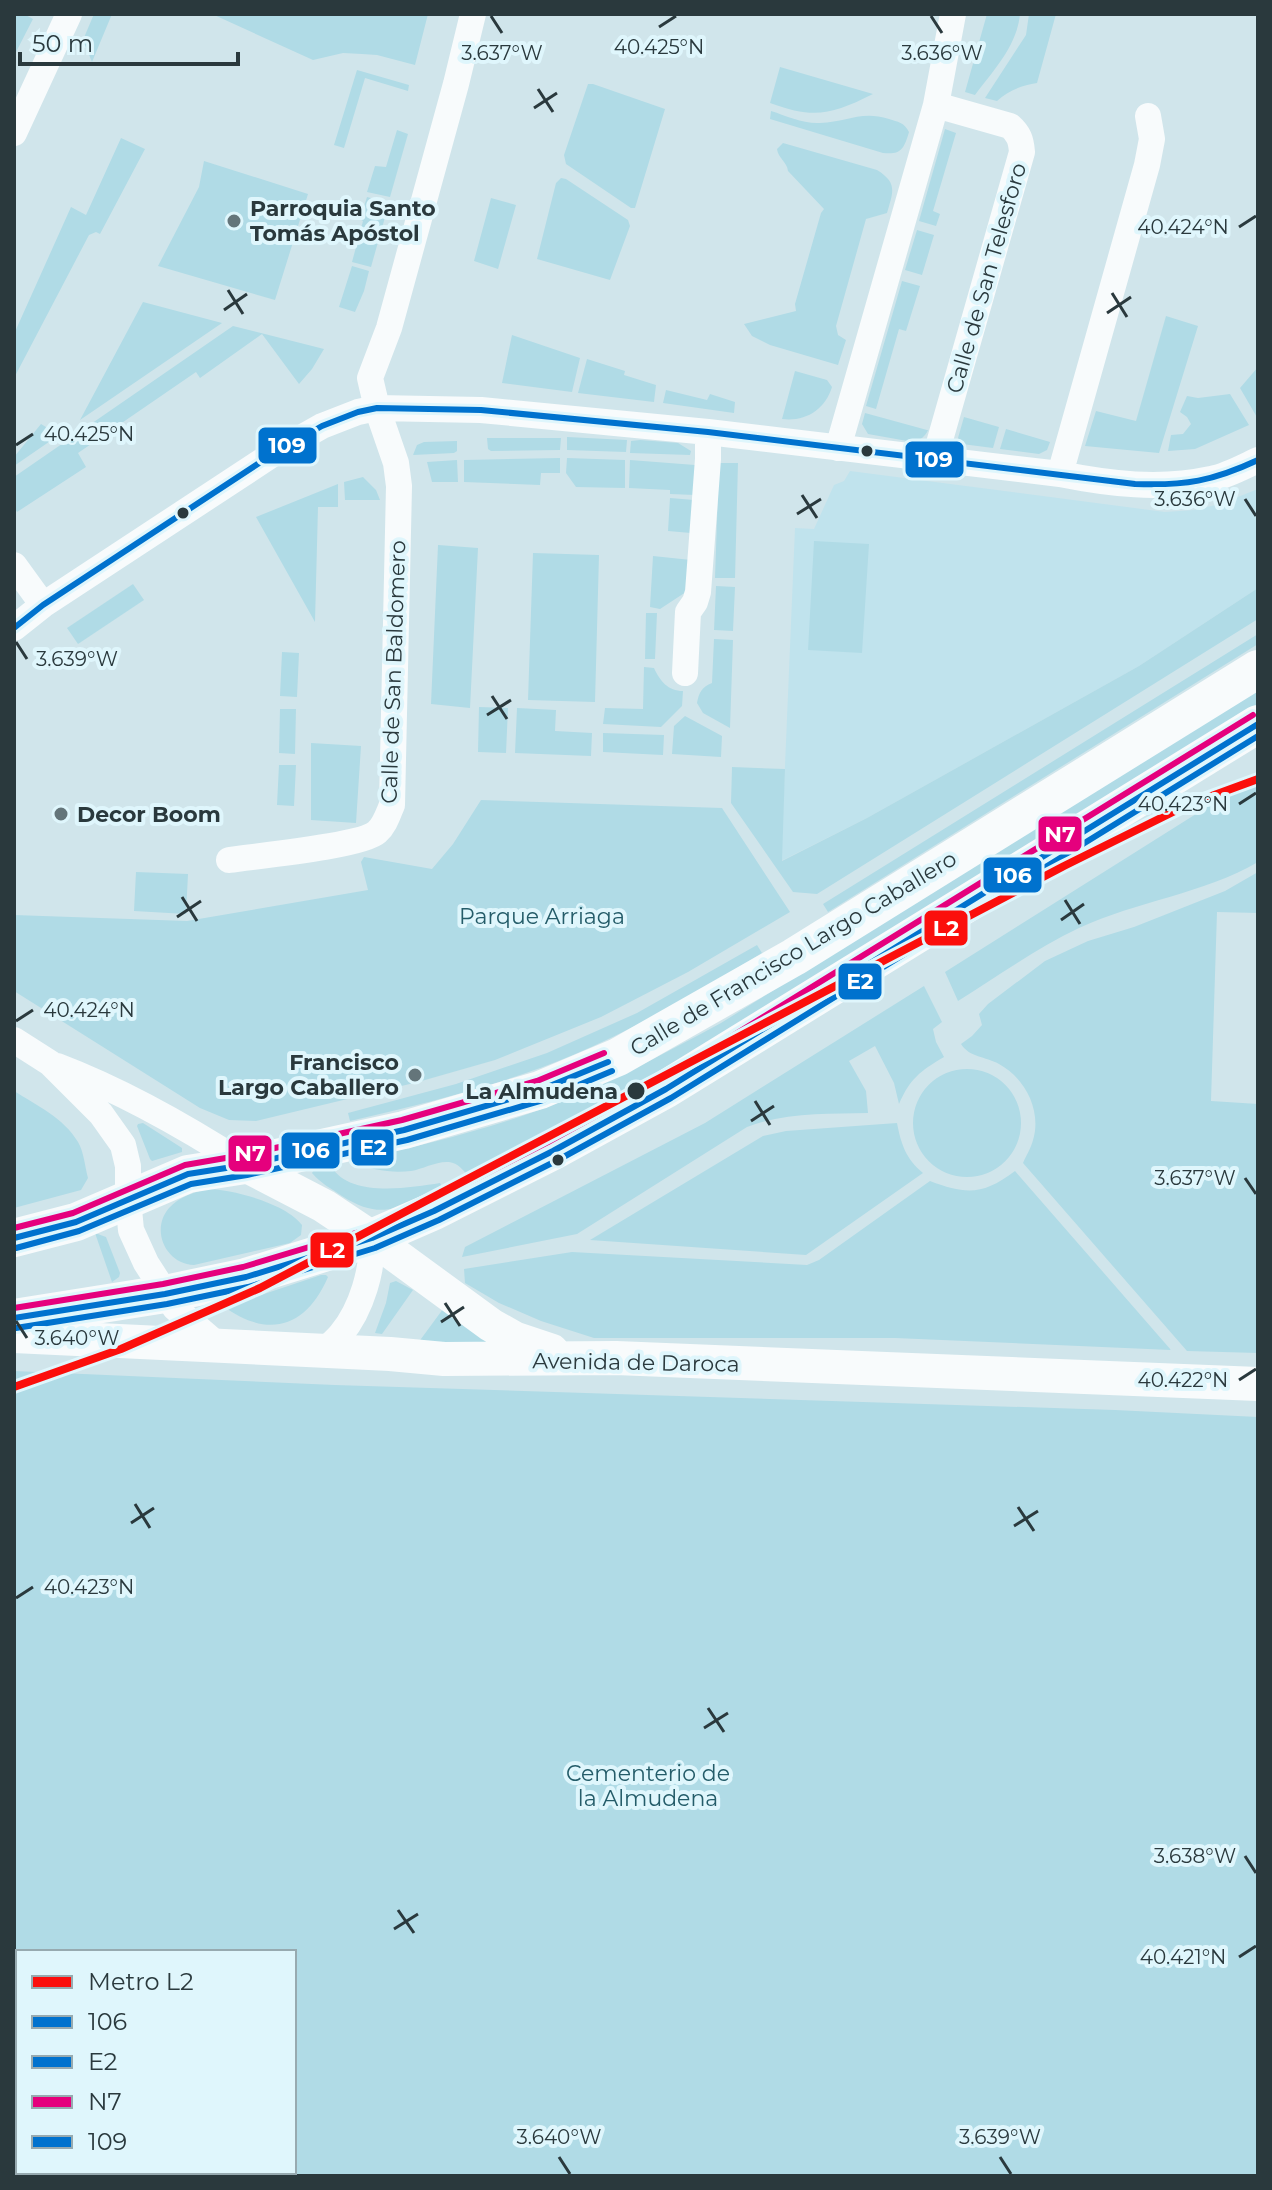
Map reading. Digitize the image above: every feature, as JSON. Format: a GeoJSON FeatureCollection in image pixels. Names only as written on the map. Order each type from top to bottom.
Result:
{"type":"FeatureCollection","features":[{"type":"Feature","properties":{"kind":"main road","name":"Calle de Francisco Largo Caballero"},"geometry":{"type":"LineString","coordinates":[[245,1165],[467,1113],[540,1090],[618,1057],[794,957],[1258,669]]}},
{"type":"Feature","properties":{"kind":"main road"},"geometry":{"type":"LineString","coordinates":[[14,1318],[165,1294],[246,1277],[372,1238],[434,1211],[529,1164],[666,1089],[1258,724]]}},
{"type":"Feature","properties":{"kind":"main road"},"geometry":{"type":"LineString","coordinates":[[14,1238],[76,1222],[188,1174],[245,1165]]}},
{"type":"Feature","properties":{"kind":"street"},"geometry":{"type":"LineString","coordinates":[[14,133],[69,14]]}},
{"type":"Feature","properties":{"kind":"street"},"geometry":{"type":"LineString","coordinates":[[377,408],[370,378],[389,328],[473,14]]}},
{"type":"Feature","properties":{"kind":"street"},"geometry":{"type":"LineString","coordinates":[[838,448],[936,105],[953,14]]}},
{"type":"Feature","properties":{"kind":"street","name":"Calle de San Telesforo"},"geometry":{"type":"LineString","coordinates":[[934,461],[1022,152],[1017,133],[1010,126],[936,105]]}},
{"type":"Feature","properties":{"kind":"street"},"geometry":{"type":"LineString","coordinates":[[1060,474],[1147,165],[1152,139],[1148,116]]}},
{"type":"Feature","properties":{"kind":"street"},"geometry":{"type":"LineString","coordinates":[[14,628],[43,605],[276,452],[322,426],[377,408],[481,410],[708,432],[1060,474],[1111,484],[1164,485],[1213,479],[1258,460]]}},
{"type":"Feature","properties":{"kind":"street","name":"Calle de San Baldomero"},"geometry":{"type":"LineString","coordinates":[[229,860],[341,844],[375,835],[384,824],[392,805],[399,486],[396,463],[377,408]]}},
{"type":"Feature","properties":{"kind":"street"},"geometry":{"type":"LineString","coordinates":[[685,673],[688,612],[698,592],[708,432]]}},
{"type":"Feature","properties":{"kind":"street"},"geometry":{"type":"LineString","coordinates":[[14,565],[43,605]]}},
{"type":"Feature","properties":{"kind":"street"},"geometry":{"type":"LineString","coordinates":[[14,1040],[50,1063],[121,1092],[245,1165],[324,1206],[491,1325],[516,1339],[553,1351],[616,1358]]}},
{"type":"Feature","properties":{"kind":"street"},"geometry":{"type":"LineString","coordinates":[[50,1063],[101,1114],[123,1145],[128,1166],[131,1230],[146,1263],[175,1308],[219,1346]]}},
{"type":"Feature","properties":{"kind":"street"},"geometry":{"type":"LineString","coordinates":[[323,1352],[342,1333],[355,1311],[370,1265],[372,1238]]}},
{"type":"Feature","properties":{"kind":"street","name":"Avenida de Daroca"},"geometry":{"type":"LineString","coordinates":[[14,1336],[444,1359],[616,1358],[1258,1384]]}},
{"type":"Feature","properties":{"kind":"shaded area"},"geometry":{"type":"Polygon","coordinates":[[[850,471],[1165,512],[1220,504],[1258,489],[1258,588],[1139,666],[867,818],[781,861],[795,528],[814,529],[834,485],[844,481],[850,471]]]}},
{"type":"Feature","properties":{"kind":"green space"},"geometry":{"type":"Polygon","coordinates":[[[14,14],[24,14],[33,19],[16,52],[14,51],[14,14]]]}},
{"type":"Feature","properties":{"kind":"green space"},"geometry":{"type":"Polygon","coordinates":[[[94,14],[112,14],[92,62],[83,40],[94,14]]]}},
{"type":"Feature","properties":{"kind":"green space"},"geometry":{"type":"Polygon","coordinates":[[[212,14],[428,14],[415,65],[377,55],[343,53],[313,60],[212,14]]]}},
{"type":"Feature","properties":{"kind":"green space"},"geometry":{"type":"Polygon","coordinates":[[[987,14],[1020,14],[1009,47],[975,95],[965,92],[987,14]]]}},
{"type":"Feature","properties":{"kind":"green space"},"geometry":{"type":"Polygon","coordinates":[[[1029,14],[1056,14],[1037,83],[1016,89],[997,101],[985,98],[1026,35],[1029,14]]]}},
{"type":"Feature","properties":{"kind":"green space"},"geometry":{"type":"Polygon","coordinates":[[[780,67],[873,94],[845,107],[822,112],[785,108],[770,103],[780,67]]]}},
{"type":"Feature","properties":{"kind":"green space"},"geometry":{"type":"Polygon","coordinates":[[[357,70],[409,85],[408,91],[365,78],[344,148],[334,145],[357,70]]]}},
{"type":"Feature","properties":{"kind":"green space"},"geometry":{"type":"Polygon","coordinates":[[[588,84],[665,109],[635,208],[566,164],[564,155],[588,84]]]}},
{"type":"Feature","properties":{"kind":"green space"},"geometry":{"type":"Polygon","coordinates":[[[771,111],[814,123],[862,116],[879,117],[900,123],[909,132],[901,150],[883,153],[770,119],[771,111]]]}},
{"type":"Feature","properties":{"kind":"green space"},"geometry":{"type":"Polygon","coordinates":[[[945,129],[956,133],[933,211],[940,214],[936,226],[919,221],[945,129]]]}},
{"type":"Feature","properties":{"kind":"green space"},"geometry":{"type":"Polygon","coordinates":[[[397,130],[408,134],[390,197],[367,192],[375,166],[386,167],[397,130]]]}},
{"type":"Feature","properties":{"kind":"green space"},"geometry":{"type":"Polygon","coordinates":[[[121,138],[145,149],[100,234],[89,235],[14,378],[14,334],[71,207],[86,215],[121,138]]]}},
{"type":"Feature","properties":{"kind":"green space"},"geometry":{"type":"Polygon","coordinates":[[[783,143],[877,170],[888,179],[892,188],[887,213],[866,219],[836,326],[838,335],[846,340],[838,365],[770,345],[752,336],[744,324],[796,311],[795,304],[824,209],[788,171],[777,149],[783,143]]]}},
{"type":"Feature","properties":{"kind":"green space"},"geometry":{"type":"Polygon","coordinates":[[[204,161],[308,194],[275,300],[158,266],[199,187],[204,161]]]}},
{"type":"Feature","properties":{"kind":"green space"},"geometry":{"type":"Polygon","coordinates":[[[561,178],[628,220],[630,226],[610,280],[537,259],[556,183],[561,178]]]}},
{"type":"Feature","properties":{"kind":"green space"},"geometry":{"type":"Polygon","coordinates":[[[367,197],[389,203],[371,267],[352,262],[367,197]]]}},
{"type":"Feature","properties":{"kind":"green space"},"geometry":{"type":"Polygon","coordinates":[[[491,198],[516,205],[498,269],[474,261],[491,198]]]}},
{"type":"Feature","properties":{"kind":"green space"},"geometry":{"type":"Polygon","coordinates":[[[917,230],[934,235],[922,275],[905,270],[917,230]]]}},
{"type":"Feature","properties":{"kind":"green space"},"geometry":{"type":"Polygon","coordinates":[[[352,266],[369,271],[355,312],[339,307],[352,266]]]}},
{"type":"Feature","properties":{"kind":"green space"},"geometry":{"type":"Polygon","coordinates":[[[902,281],[920,286],[906,331],[899,329],[876,409],[866,406],[902,281]]]}},
{"type":"Feature","properties":{"kind":"green space"},"geometry":{"type":"Polygon","coordinates":[[[143,302],[222,323],[80,420],[143,302]]]}},
{"type":"Feature","properties":{"kind":"green space"},"geometry":{"type":"Polygon","coordinates":[[[1166,316],[1198,326],[1159,453],[1085,446],[1096,411],[1136,421],[1166,316]]]}},
{"type":"Feature","properties":{"kind":"green space"},"geometry":{"type":"Polygon","coordinates":[[[233,326],[324,349],[299,384],[262,334],[200,378],[196,372],[78,453],[86,467],[17,512],[14,507],[14,477],[233,326]]]}},
{"type":"Feature","properties":{"kind":"green space"},"geometry":{"type":"Polygon","coordinates":[[[512,335],[580,358],[572,392],[502,383],[512,335]]]}},
{"type":"Feature","properties":{"kind":"green space"},"geometry":{"type":"Polygon","coordinates":[[[587,359],[656,385],[654,402],[578,393],[587,359]]]}},
{"type":"Feature","properties":{"kind":"green space"},"geometry":{"type":"Polygon","coordinates":[[[1258,367],[1258,419],[1240,388],[1258,367]]]}},
{"type":"Feature","properties":{"kind":"green space"},"geometry":{"type":"Polygon","coordinates":[[[795,371],[827,380],[832,387],[813,413],[782,419],[795,371]]]}},
{"type":"Feature","properties":{"kind":"green space"},"geometry":{"type":"Polygon","coordinates":[[[666,390],[707,400],[710,394],[735,402],[734,413],[663,403],[666,390]]]}},
{"type":"Feature","properties":{"kind":"green space"},"geometry":{"type":"Polygon","coordinates":[[[1230,394],[1249,425],[1195,449],[1168,451],[1171,435],[1183,434],[1191,424],[1180,412],[1187,396],[1198,398],[1230,394]]]}},
{"type":"Feature","properties":{"kind":"green space"},"geometry":{"type":"Polygon","coordinates":[[[865,413],[928,430],[922,438],[913,442],[868,434],[862,424],[865,413]]]}},
{"type":"Feature","properties":{"kind":"green space"},"geometry":{"type":"Polygon","coordinates":[[[964,417],[999,427],[993,448],[962,444],[958,438],[964,417]]]}},
{"type":"Feature","properties":{"kind":"green space"},"geometry":{"type":"Polygon","coordinates":[[[41,424],[59,435],[14,466],[14,457],[41,424]]]}},
{"type":"Feature","properties":{"kind":"green space"},"geometry":{"type":"Polygon","coordinates":[[[1006,429],[1050,442],[1047,450],[1039,454],[1000,449],[1006,429]]]}},
{"type":"Feature","properties":{"kind":"green space"},"geometry":{"type":"Polygon","coordinates":[[[567,437],[627,440],[626,452],[567,450],[567,437]]]}},
{"type":"Feature","properties":{"kind":"green space"},"geometry":{"type":"Polygon","coordinates":[[[487,438],[561,438],[560,450],[491,451],[487,438]]]}},
{"type":"Feature","properties":{"kind":"green space"},"geometry":{"type":"Polygon","coordinates":[[[457,441],[457,451],[454,453],[413,455],[417,445],[424,442],[457,441]]]}},
{"type":"Feature","properties":{"kind":"green space"},"geometry":{"type":"Polygon","coordinates":[[[631,441],[678,443],[691,451],[690,455],[630,453],[631,441]]]}},
{"type":"Feature","properties":{"kind":"green space"},"geometry":{"type":"Polygon","coordinates":[[[560,458],[560,473],[541,473],[540,485],[464,482],[464,460],[560,458]]]}},
{"type":"Feature","properties":{"kind":"green space"},"geometry":{"type":"Polygon","coordinates":[[[567,458],[625,460],[625,488],[576,487],[566,473],[567,458]]]}},
{"type":"Feature","properties":{"kind":"green space"},"geometry":{"type":"Polygon","coordinates":[[[457,460],[458,482],[432,482],[427,462],[457,460]]]}},
{"type":"Feature","properties":{"kind":"green space"},"geometry":{"type":"Polygon","coordinates":[[[630,460],[695,465],[695,495],[629,488],[630,460]]]}},
{"type":"Feature","properties":{"kind":"green space"},"geometry":{"type":"Polygon","coordinates":[[[719,463],[738,463],[735,578],[715,578],[719,463]]]}},
{"type":"Feature","properties":{"kind":"green space"},"geometry":{"type":"Polygon","coordinates":[[[363,477],[376,490],[380,500],[345,500],[344,482],[363,477]]]}},
{"type":"Feature","properties":{"kind":"green space"},"geometry":{"type":"Polygon","coordinates":[[[338,484],[338,507],[318,507],[315,622],[256,517],[338,484]]]}},
{"type":"Feature","properties":{"kind":"green space"},"geometry":{"type":"Polygon","coordinates":[[[670,498],[694,500],[691,533],[668,531],[670,498]]]}},
{"type":"Feature","properties":{"kind":"green space"},"geometry":{"type":"Polygon","coordinates":[[[814,541],[869,544],[862,653],[808,650],[814,541]]]}},
{"type":"Feature","properties":{"kind":"green space"},"geometry":{"type":"Polygon","coordinates":[[[438,545],[478,548],[470,708],[431,704],[438,545]]]}},
{"type":"Feature","properties":{"kind":"green space"},"geometry":{"type":"Polygon","coordinates":[[[533,553],[599,555],[595,702],[528,700],[533,553]]]}},
{"type":"Feature","properties":{"kind":"green space"},"geometry":{"type":"Polygon","coordinates":[[[653,556],[691,560],[689,590],[660,609],[650,607],[653,556]]]}},
{"type":"Feature","properties":{"kind":"green space"},"geometry":{"type":"Polygon","coordinates":[[[133,584],[144,600],[78,644],[67,628],[133,584]]]}},
{"type":"Feature","properties":{"kind":"green space"},"geometry":{"type":"Polygon","coordinates":[[[716,586],[735,587],[733,631],[714,630],[716,586]]]}},
{"type":"Feature","properties":{"kind":"green space"},"geometry":{"type":"Polygon","coordinates":[[[1258,588],[1258,619],[817,894],[793,892],[731,803],[732,767],[785,769],[782,861],[867,818],[1139,666],[1258,588]]]}},
{"type":"Feature","properties":{"kind":"green space"},"geometry":{"type":"Polygon","coordinates":[[[646,613],[657,613],[655,659],[645,659],[646,613]]]}},
{"type":"Feature","properties":{"kind":"green space"},"geometry":{"type":"Polygon","coordinates":[[[1258,634],[1258,644],[828,912],[823,904],[1258,634]]]}},
{"type":"Feature","properties":{"kind":"green space"},"geometry":{"type":"Polygon","coordinates":[[[714,639],[733,640],[730,728],[703,713],[697,703],[702,690],[712,683],[714,639]]]}},
{"type":"Feature","properties":{"kind":"green space"},"geometry":{"type":"Polygon","coordinates":[[[282,652],[299,653],[297,697],[280,696],[282,652]]]}},
{"type":"Feature","properties":{"kind":"green space"},"geometry":{"type":"Polygon","coordinates":[[[644,667],[654,668],[665,684],[683,691],[682,706],[661,727],[603,724],[605,708],[643,709],[644,667]]]}},
{"type":"Feature","properties":{"kind":"green space"},"geometry":{"type":"Polygon","coordinates":[[[1258,690],[1258,707],[748,1025],[469,1177],[458,1165],[449,1162],[397,1172],[375,1169],[355,1161],[471,1132],[539,1110],[609,1081],[677,1047],[721,1023],[1258,690]]]}},
{"type":"Feature","properties":{"kind":"green space"},"geometry":{"type":"Polygon","coordinates":[[[479,707],[508,708],[506,753],[478,752],[479,707]]]}},
{"type":"Feature","properties":{"kind":"green space"},"geometry":{"type":"Polygon","coordinates":[[[517,708],[556,710],[555,731],[592,733],[591,756],[515,753],[517,708]]]}},
{"type":"Feature","properties":{"kind":"green space"},"geometry":{"type":"Polygon","coordinates":[[[280,709],[296,709],[295,754],[279,753],[280,709]]]}},
{"type":"Feature","properties":{"kind":"green space"},"geometry":{"type":"Polygon","coordinates":[[[685,716],[722,736],[721,757],[672,754],[674,726],[685,716]]]}},
{"type":"Feature","properties":{"kind":"green space"},"geometry":{"type":"Polygon","coordinates":[[[603,733],[664,735],[663,755],[603,752],[603,733]]]}},
{"type":"Feature","properties":{"kind":"green space"},"geometry":{"type":"Polygon","coordinates":[[[311,743],[361,746],[356,823],[311,820],[311,743]]]}},
{"type":"Feature","properties":{"kind":"green space"},"geometry":{"type":"Polygon","coordinates":[[[279,765],[296,765],[294,806],[277,805],[279,765]]]}},
{"type":"Feature","properties":{"kind":"green space"},"geometry":{"type":"Polygon","coordinates":[[[1258,775],[1258,862],[1215,882],[1079,928],[958,1001],[945,972],[1258,775]]]}},
{"type":"Feature","properties":{"kind":"green space","name":"Parque Arriaga"},"geometry":{"type":"Polygon","coordinates":[[[481,800],[722,808],[790,912],[688,972],[601,1017],[495,1060],[256,1121],[229,1120],[200,1108],[14,991],[14,915],[187,921],[368,890],[361,862],[364,857],[432,869],[453,844],[481,800]]]}},
{"type":"Feature","properties":{"kind":"green space"},"geometry":{"type":"Polygon","coordinates":[[[136,872],[188,874],[186,914],[134,911],[136,872]]]}},
{"type":"Feature","properties":{"kind":"green space"},"geometry":{"type":"Polygon","coordinates":[[[1258,872],[1258,913],[1217,912],[1211,1101],[1258,1104],[1258,1353],[1187,1351],[1023,1163],[1035,1129],[1033,1107],[1024,1087],[1008,1070],[969,1052],[961,1044],[982,1025],[979,1014],[988,1004],[1045,961],[1088,941],[1134,927],[1225,891],[1258,872]]]}},
{"type":"Feature","properties":{"kind":"green space"},"geometry":{"type":"Polygon","coordinates":[[[757,945],[762,953],[739,967],[646,1020],[573,1055],[491,1084],[350,1121],[348,1113],[456,1084],[547,1053],[637,1013],[757,945]]]}},
{"type":"Feature","properties":{"kind":"green space"},"geometry":{"type":"Polygon","coordinates":[[[924,986],[942,1022],[933,1029],[944,1057],[917,1076],[899,1104],[894,1083],[875,1046],[849,1061],[866,1091],[868,1113],[792,1116],[747,1127],[577,1234],[462,1257],[465,1247],[705,1123],[924,986]]]}},
{"type":"Feature","properties":{"kind":"green space"},"geometry":{"type":"Polygon","coordinates":[[[967,1069],[988,1073],[1005,1085],[1017,1102],[1021,1123],[1017,1144],[1005,1161],[988,1173],[967,1177],[946,1173],[929,1161],[917,1144],[913,1123],[917,1102],[929,1085],[946,1073],[967,1069]]]}},
{"type":"Feature","properties":{"kind":"green space"},"geometry":{"type":"Polygon","coordinates":[[[14,1091],[57,1119],[72,1133],[83,1155],[88,1178],[81,1190],[14,1208],[14,1091]]]}},
{"type":"Feature","properties":{"kind":"green space"},"geometry":{"type":"Polygon","coordinates":[[[143,1123],[182,1148],[182,1152],[152,1161],[137,1126],[143,1123]]]}},
{"type":"Feature","properties":{"kind":"green space"},"geometry":{"type":"Polygon","coordinates":[[[897,1123],[905,1151],[923,1173],[806,1255],[590,1240],[763,1136],[786,1131],[897,1123]]]}},
{"type":"Feature","properties":{"kind":"green space"},"geometry":{"type":"Polygon","coordinates":[[[331,1166],[351,1183],[365,1187],[396,1188],[440,1183],[443,1188],[404,1205],[370,1209],[342,1196],[312,1173],[331,1166]]]}},
{"type":"Feature","properties":{"kind":"green space"},"geometry":{"type":"Polygon","coordinates":[[[1015,1171],[1171,1350],[895,1338],[594,1338],[541,1321],[499,1303],[465,1283],[464,1269],[572,1252],[807,1265],[819,1260],[930,1181],[954,1189],[974,1190],[993,1185],[1015,1171]]]}},
{"type":"Feature","properties":{"kind":"green space"},"geometry":{"type":"Polygon","coordinates":[[[208,1189],[272,1204],[295,1217],[302,1225],[301,1235],[290,1243],[194,1265],[184,1263],[176,1259],[164,1244],[161,1235],[163,1217],[177,1201],[208,1189]]]}},
{"type":"Feature","properties":{"kind":"green space"},"geometry":{"type":"Polygon","coordinates":[[[95,1233],[106,1237],[120,1273],[112,1282],[95,1233]]]}},
{"type":"Feature","properties":{"kind":"green space"},"geometry":{"type":"Polygon","coordinates":[[[321,1275],[328,1277],[309,1308],[284,1323],[255,1323],[223,1306],[225,1303],[258,1296],[321,1275]]]}},
{"type":"Feature","properties":{"kind":"green space"},"geometry":{"type":"Polygon","coordinates":[[[396,1281],[413,1290],[382,1334],[375,1333],[390,1283],[396,1281]]]}},
{"type":"Feature","properties":{"kind":"green space"},"geometry":{"type":"Polygon","coordinates":[[[443,1309],[489,1342],[418,1343],[443,1309]]]}},
{"type":"Feature","properties":{"kind":"green space","name":"Cementerio de la Almudena"},"geometry":{"type":"Polygon","coordinates":[[[14,1371],[1258,1417],[1258,2176],[14,2176],[14,1371]]]}},
{"type":"Feature","properties":{"kind":"metro line","name":"L2"},"geometry":{"type":"LineString","coordinates":[[14,1387],[121,1349],[260,1288],[1064,866],[1187,805],[1258,779]]}},
{"type":"Feature","properties":{"kind":"transit line","name":"109"},"geometry":{"type":"LineString","coordinates":[[14,628],[43,605],[276,452],[322,426],[377,408],[481,410],[708,432],[1135,484],[1198,481],[1258,460]]}},
{"type":"Feature","properties":{"kind":"transit line","name":"N7"},"geometry":{"type":"LineString","coordinates":[[14,1308],[163,1284],[243,1267],[369,1229],[430,1202],[661,1080],[1253,715]]}},
{"type":"Feature","properties":{"kind":"transit line","name":"106"},"geometry":{"type":"LineString","coordinates":[[14,1318],[165,1294],[246,1277],[372,1238],[434,1211],[666,1089],[1258,724]]}},
{"type":"Feature","properties":{"kind":"transit line","name":"E2"},"geometry":{"type":"LineString","coordinates":[[16,1328],[167,1304],[248,1287],[375,1248],[439,1220],[671,1098],[1258,736]]}},
{"type":"Feature","properties":{"kind":"transit line","name":"N7"},"geometry":{"type":"LineString","coordinates":[[14,1228],[73,1213],[185,1165],[402,1120],[537,1081],[604,1053]]}},
{"type":"Feature","properties":{"kind":"transit line","name":"106"},"geometry":{"type":"LineString","coordinates":[[14,1238],[76,1222],[188,1174],[245,1165],[404,1130],[540,1090],[608,1062]]}},
{"type":"Feature","properties":{"kind":"transit line","name":"E2"},"geometry":{"type":"LineString","coordinates":[[16,1248],[79,1231],[191,1184],[407,1140],[543,1100],[612,1071]]}},
{"type":"Feature","properties":{"kind":"place","name":"Parroquia Santo Tomás Apóstol"},"geometry":{"type":"Point","coordinates":[234,221]}},
{"type":"Feature","properties":{"kind":"place","name":"Decor Boom"},"geometry":{"type":"Point","coordinates":[61,814]}},
{"type":"Feature","properties":{"kind":"place","name":"Francisco Largo Caballero"},"geometry":{"type":"Point","coordinates":[415,1075]}},
{"type":"Feature","properties":{"kind":"place","name":"La Almudena"},"geometry":{"type":"Point","coordinates":[636,1091]}}]}
